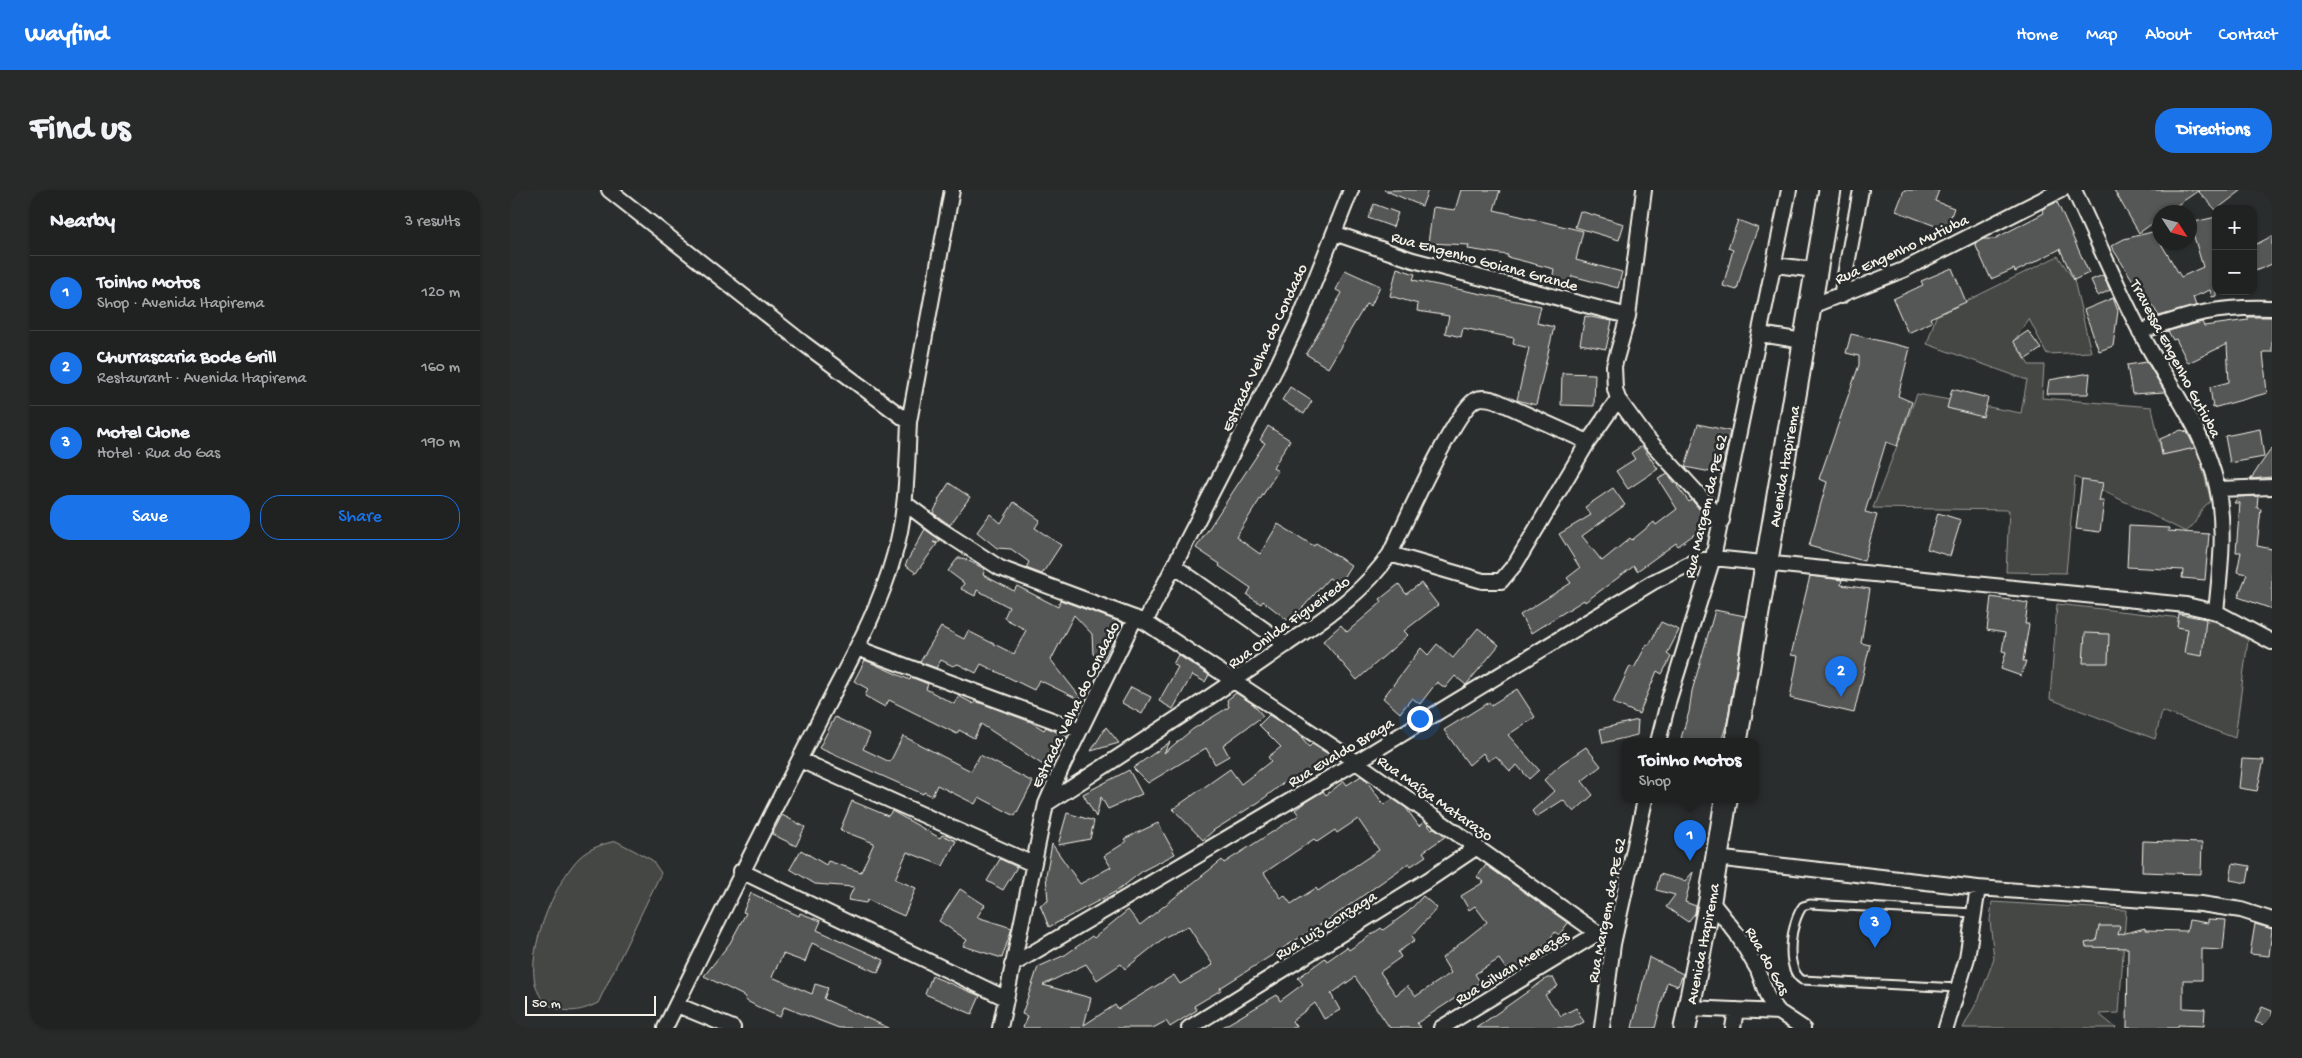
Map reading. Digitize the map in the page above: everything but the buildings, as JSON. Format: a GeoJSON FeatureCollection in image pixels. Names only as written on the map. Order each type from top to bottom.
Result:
{"type":"FeatureCollection","features":[{"type":"Feature","properties":{"kind":"main road","name":"Avenida Itapirema"},"geometry":{"type":"LineString","coordinates":[[1737,738],[1830,190]]}},
{"type":"Feature","properties":{"kind":"main road","name":"Avenida Itapirema"},"geometry":{"type":"LineString","coordinates":[[1687,1018],[1710,900],[1715,858],[1725,803]]}},
{"type":"Feature","properties":{"kind":"street"},"geometry":{"type":"LineString","coordinates":[[610,190],[811,349],[909,422]]}},
{"type":"Feature","properties":{"kind":"street"},"geometry":{"type":"LineString","coordinates":[[665,1028],[741,871],[857,648],[882,591],[894,556],[906,504],[909,422],[952,190]]}},
{"type":"Feature","properties":{"kind":"street","name":"Estrada Velha do Condado"},"geometry":{"type":"LineString","coordinates":[[1000,1028],[1046,804],[1079,730],[1140,620],[1174,566],[1281,358],[1351,190]]}},
{"type":"Feature","properties":{"kind":"street"},"geometry":{"type":"LineString","coordinates":[[1644,190],[1628,316],[1614,366],[1618,399],[1645,436],[1722,520]]}},
{"type":"Feature","properties":{"kind":"street","name":"Rua Margem da PE 62"},"geometry":{"type":"LineString","coordinates":[[1659,738],[1669,699],[1713,558],[1789,190]]}},
{"type":"Feature","properties":{"kind":"street"},"geometry":{"type":"LineString","coordinates":[[1841,296],[1861,190]]}},
{"type":"Feature","properties":{"kind":"street","name":"Rua Engenho Mutiuba"},"geometry":{"type":"LineString","coordinates":[[1809,307],[1903,270],[2058,190]]}},
{"type":"Feature","properties":{"kind":"street","name":"Travessa Engenho Gutiuba"},"geometry":{"type":"LineString","coordinates":[[2074,190],[2140,332],[2198,432],[2218,489],[2221,565],[2216,612]]}},
{"type":"Feature","properties":{"kind":"street","name":"Rua Engenho Goiana Grande"},"geometry":{"type":"LineString","coordinates":[[1334,233],[1439,267],[1628,316]]}},
{"type":"Feature","properties":{"kind":"street"},"geometry":{"type":"LineString","coordinates":[[1775,265],[1816,270]]}},
{"type":"Feature","properties":{"kind":"street"},"geometry":{"type":"LineString","coordinates":[[2140,332],[2189,314],[2211,310],[2272,308]]}},
{"type":"Feature","properties":{"kind":"street"},"geometry":{"type":"LineString","coordinates":[[1760,334],[1803,341]]}},
{"type":"Feature","properties":{"kind":"street","name":"Rua Onilda Figueiredo"},"geometry":{"type":"LineString","coordinates":[[1046,804],[1235,682],[1347,603],[1376,574],[1390,554],[1450,432],[1467,407],[1476,399],[1486,398],[1498,401],[1588,442]]}},
{"type":"Feature","properties":{"kind":"street"},"geometry":{"type":"LineString","coordinates":[[1390,554],[1483,581],[1501,581],[1516,563],[1588,442],[1618,399]]}},
{"type":"Feature","properties":{"kind":"street"},"geometry":{"type":"LineString","coordinates":[[2218,489],[2272,487]]}},
{"type":"Feature","properties":{"kind":"street","name":"Estrada Velha do Condado"},"geometry":{"type":"LineString","coordinates":[[906,504],[1000,568],[1140,620]]}},
{"type":"Feature","properties":{"kind":"street","name":"Rua Evaldo Braga"},"geometry":{"type":"LineString","coordinates":[[1012,965],[1356,762],[1653,582],[1693,562],[1713,558],[2186,605],[2216,612],[2272,642]]}},
{"type":"Feature","properties":{"kind":"street"},"geometry":{"type":"LineString","coordinates":[[1174,566],[1286,645]]}},
{"type":"Feature","properties":{"kind":"street","name":"Rua Maíza Matarazo"},"geometry":{"type":"LineString","coordinates":[[1140,620],[1356,762],[1613,944]]}},
{"type":"Feature","properties":{"kind":"street"},"geometry":{"type":"LineString","coordinates":[[857,648],[1079,730]]}},
{"type":"Feature","properties":{"kind":"street"},"geometry":{"type":"LineString","coordinates":[[800,760],[1033,864]]}},
{"type":"Feature","properties":{"kind":"street","name":"Rua Margem da PE 62"},"geometry":{"type":"LineString","coordinates":[[1602,1028],[1613,944],[1644,803]]}},
{"type":"Feature","properties":{"kind":"street","name":"Rua Luiz Gonzaga"},"geometry":{"type":"LineString","coordinates":[[1189,1028],[1428,880],[1477,847]]}},
{"type":"Feature","properties":{"kind":"street"},"geometry":{"type":"LineString","coordinates":[[1715,858],[1978,888],[2200,904],[2241,910],[2272,920]]}},
{"type":"Feature","properties":{"kind":"street"},"geometry":{"type":"LineString","coordinates":[[741,871],[1005,998]]}},
{"type":"Feature","properties":{"kind":"street"},"geometry":{"type":"LineString","coordinates":[[1946,1028],[1960,988],[1967,958],[1978,888]]}},
{"type":"Feature","properties":{"kind":"street","name":"Rua do Gas"},"geometry":{"type":"LineString","coordinates":[[1710,900],[1737,934],[1758,970],[1768,998],[1779,1012],[1803,1028]]}},
{"type":"Feature","properties":{"kind":"street","name":"Rua Gilvan Menezes"},"geometry":{"type":"LineString","coordinates":[[1441,1028],[1598,933]]}},
{"type":"Feature","properties":{"kind":"street"},"geometry":{"type":"LineString","coordinates":[[676,1005],[733,1028]]}},
{"type":"Feature","properties":{"kind":"street"},"geometry":{"type":"LineString","coordinates":[[1733,1028],[1736,1010]]}},
{"type":"Feature","properties":{"kind":"street","name":"Rua do Gas"},"geometry":{"type":"LineString","coordinates":[[1687,1018],[1736,1010],[1779,1012]]}},
{"type":"Feature","properties":{"kind":"lane"},"geometry":{"type":"LineString","coordinates":[[1960,988],[1802,980],[1794,973],[1790,956],[1797,916],[1803,906],[1810,904],[1974,913]]}},
{"type":"Feature","properties":{"kind":"shaded area"},"geometry":{"type":"Polygon","coordinates":[[[2058,256],[2074,280],[2091,352],[2047,354],[2029,319],[2014,341],[2029,365],[2044,365],[2042,398],[2152,407],[2162,455],[2197,447],[2211,501],[2202,509],[2194,524],[2186,532],[2075,477],[2066,573],[2006,572],[2009,510],[1873,508],[1917,394],[2021,413],[2027,380],[1927,344],[1936,316],[2058,256]]]}},
{"type":"Feature","properties":{"kind":"shaded area"},"geometry":{"type":"Polygon","coordinates":[[[2057,604],[2217,622],[2248,640],[2235,738],[2162,711],[2155,739],[2050,699],[2057,604]]]}},
{"type":"Feature","properties":{"kind":"shaded area"},"geometry":{"type":"Polygon","coordinates":[[[616,841],[652,860],[661,873],[598,1003],[586,1008],[569,1011],[551,1006],[539,994],[534,978],[534,957],[547,911],[568,871],[579,858],[592,849],[616,841]]]}},
{"type":"Feature","properties":{"kind":"shaded area"},"geometry":{"type":"Polygon","coordinates":[[[1992,902],[2126,910],[2119,1013],[2099,1014],[2116,1028],[1963,1028],[1979,998],[1994,959],[1990,920],[1992,902]]]}},
{"type":"Feature","properties":{"kind":"place","name":"Churrascaria Bode Grill"},"geometry":{"type":"Point","coordinates":[1841,697]}},
{"type":"Feature","properties":{"kind":"place","name":"Toinho Motos"},"geometry":{"type":"Point","coordinates":[1690,861]}},
{"type":"Feature","properties":{"kind":"place","name":"Motel Clone"},"geometry":{"type":"Point","coordinates":[1875,948]}}]}
